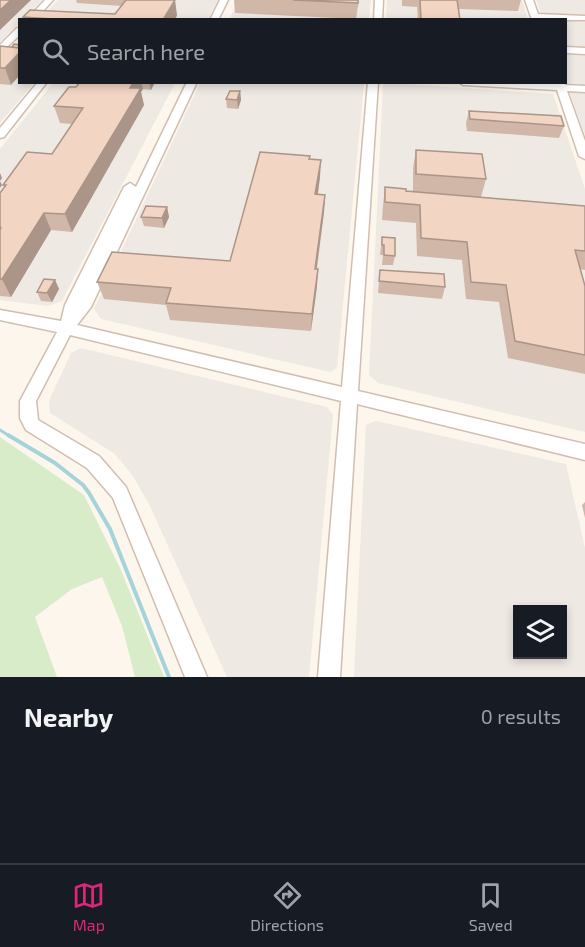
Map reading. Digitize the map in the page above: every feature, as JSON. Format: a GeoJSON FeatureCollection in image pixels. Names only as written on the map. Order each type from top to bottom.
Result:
{"type":"FeatureCollection","features":[{"type":"Feature","properties":{"kind":"street"},"geometry":{"type":"LineString","coordinates":[[32,18],[49,0]]}},
{"type":"Feature","properties":{"kind":"street"},"geometry":{"type":"LineString","coordinates":[[215,18],[224,0]]}},
{"type":"Feature","properties":{"kind":"street"},"geometry":{"type":"LineString","coordinates":[[223,18],[232,0]]}},
{"type":"Feature","properties":{"kind":"street"},"geometry":{"type":"LineString","coordinates":[[378,18],[379,0]]}},
{"type":"Feature","properties":{"kind":"street"},"geometry":{"type":"LineString","coordinates":[[530,0],[536,18],[585,18]]}},
{"type":"Feature","properties":{"kind":"street"},"geometry":{"type":"LineString","coordinates":[[0,50],[18,32]]}},
{"type":"Feature","properties":{"kind":"street"},"geometry":{"type":"LineString","coordinates":[[567,50],[585,51]]}},
{"type":"Feature","properties":{"kind":"street"},"geometry":{"type":"LineString","coordinates":[[0,135],[41,84]]}},
{"type":"Feature","properties":{"kind":"street"},"geometry":{"type":"LineString","coordinates":[[181,84],[72,305],[66,328],[28,401],[28,418],[32,425],[93,462],[120,493],[196,677]]}},
{"type":"Feature","properties":{"kind":"street"},"geometry":{"type":"LineString","coordinates":[[66,328],[84,307],[191,84]]}},
{"type":"Feature","properties":{"kind":"street"},"geometry":{"type":"LineString","coordinates":[[329,677],[348,395],[373,84]]}},
{"type":"Feature","properties":{"kind":"street"},"geometry":{"type":"LineString","coordinates":[[528,84],[560,85],[585,89]]}},
{"type":"Feature","properties":{"kind":"street"},"geometry":{"type":"LineString","coordinates":[[560,85],[584,152]]}},
{"type":"Feature","properties":{"kind":"street"},"geometry":{"type":"LineString","coordinates":[[0,315],[66,328],[585,452]]}},
{"type":"Feature","properties":{"kind":"shaded area"},"geometry":{"type":"Polygon","coordinates":[[[0,0],[42,0],[24,18],[18,18],[18,24],[0,42],[0,0]]]}},
{"type":"Feature","properties":{"kind":"shaded area"},"geometry":{"type":"Polygon","coordinates":[[[58,0],[218,0],[209,18],[41,18],[58,0]]]}},
{"type":"Feature","properties":{"kind":"shaded area"},"geometry":{"type":"Polygon","coordinates":[[[238,0],[371,0],[369,18],[230,18],[238,0]]]}},
{"type":"Feature","properties":{"kind":"shaded area"},"geometry":{"type":"Polygon","coordinates":[[[387,0],[522,0],[528,18],[386,18],[387,0]]]}},
{"type":"Feature","properties":{"kind":"shaded area"},"geometry":{"type":"Polygon","coordinates":[[[536,0],[585,0],[585,135],[567,84],[567,18],[543,18],[536,0]]]}},
{"type":"Feature","properties":{"kind":"shaded area"},"geometry":{"type":"Polygon","coordinates":[[[0,60],[18,61],[18,84],[33,84],[0,123],[0,60]]]}},
{"type":"Feature","properties":{"kind":"shaded area"},"geometry":{"type":"Polygon","coordinates":[[[52,84],[174,84],[62,301],[48,306],[0,300],[0,149],[52,84]]]}},
{"type":"Feature","properties":{"kind":"shaded area"},"geometry":{"type":"Polygon","coordinates":[[[200,84],[364,84],[337,368],[330,372],[101,319],[94,309],[200,84]]]}},
{"type":"Feature","properties":{"kind":"shaded area"},"geometry":{"type":"Polygon","coordinates":[[[404,84],[553,94],[585,189],[585,432],[378,383],[369,375],[383,85],[404,84]]]}},
{"type":"Feature","properties":{"kind":"shaded area"},"geometry":{"type":"Polygon","coordinates":[[[81,348],[327,407],[333,415],[309,677],[227,677],[150,506],[133,476],[115,454],[50,413],[49,401],[71,353],[81,348]]]}},
{"type":"Feature","properties":{"kind":"shaded area"},"geometry":{"type":"Polygon","coordinates":[[[376,421],[566,464],[585,548],[585,677],[354,677],[366,425],[376,421]]]}},
{"type":"Feature","properties":{"kind":"green space"},"geometry":{"type":"Polygon","coordinates":[[[0,437],[84,495],[121,570],[164,677],[135,677],[122,626],[102,577],[72,589],[35,617],[57,677],[0,677],[0,437]]]}},
{"type":"Feature","properties":{"kind":"building"},"geometry":{"type":"Polygon","coordinates":[[[0,0],[11,0],[0,10],[0,0]]]}},
{"type":"Feature","properties":{"kind":"building"},"geometry":{"type":"Polygon","coordinates":[[[126,0],[175,0],[164,18],[23,17],[30,10],[115,14],[126,0]]]}},
{"type":"Feature","properties":{"kind":"building"},"geometry":{"type":"Polygon","coordinates":[[[293,0],[358,0],[358,3],[293,0]]]}},
{"type":"Feature","properties":{"kind":"building"},"geometry":{"type":"Polygon","coordinates":[[[420,0],[457,0],[460,18],[421,18],[420,0]]]}},
{"type":"Feature","properties":{"kind":"building"},"geometry":{"type":"Polygon","coordinates":[[[0,46],[18,48],[18,54],[5,68],[0,68],[0,46]]]}},
{"type":"Feature","properties":{"kind":"building"},"geometry":{"type":"Polygon","coordinates":[[[78,84],[132,84],[130,88],[141,88],[65,214],[44,213],[0,279],[0,193],[6,185],[3,185],[27,152],[52,154],[83,108],[54,106],[69,87],[76,87],[78,84]]]}},
{"type":"Feature","properties":{"kind":"building"},"geometry":{"type":"Polygon","coordinates":[[[230,91],[240,91],[237,100],[226,99],[230,91]]]}},
{"type":"Feature","properties":{"kind":"building"},"geometry":{"type":"Polygon","coordinates":[[[469,111],[561,116],[564,126],[470,119],[469,111]]]}},
{"type":"Feature","properties":{"kind":"building"},"geometry":{"type":"Polygon","coordinates":[[[416,150],[482,154],[486,179],[416,174],[416,150]]]}},
{"type":"Feature","properties":{"kind":"building"},"geometry":{"type":"Polygon","coordinates":[[[260,152],[310,156],[309,159],[321,160],[315,194],[325,195],[315,269],[318,269],[312,314],[166,303],[171,288],[97,282],[112,252],[230,261],[260,152]]]}},
{"type":"Feature","properties":{"kind":"building"},"geometry":{"type":"Polygon","coordinates":[[[385,187],[406,189],[406,191],[585,206],[585,251],[575,250],[585,286],[585,355],[515,341],[506,285],[471,282],[467,242],[421,238],[420,205],[385,202],[385,187]]]}},
{"type":"Feature","properties":{"kind":"building"},"geometry":{"type":"Polygon","coordinates":[[[146,206],[167,207],[162,218],[141,217],[146,206]]]}},
{"type":"Feature","properties":{"kind":"building"},"geometry":{"type":"Polygon","coordinates":[[[382,237],[395,238],[395,256],[384,255],[382,237]]]}},
{"type":"Feature","properties":{"kind":"building"},"geometry":{"type":"Polygon","coordinates":[[[380,270],[444,274],[445,287],[379,281],[380,270]]]}},
{"type":"Feature","properties":{"kind":"building"},"geometry":{"type":"Polygon","coordinates":[[[44,279],[55,280],[47,293],[37,292],[44,279]]]}},
{"type":"Feature","properties":{"kind":"waterway"},"geometry":{"type":"LineString","coordinates":[[0,430],[11,437]]}},
{"type":"Feature","properties":{"kind":"waterway"},"geometry":{"type":"LineString","coordinates":[[8,435],[55,463],[83,485],[89,493],[110,529],[169,677]]}}]}
